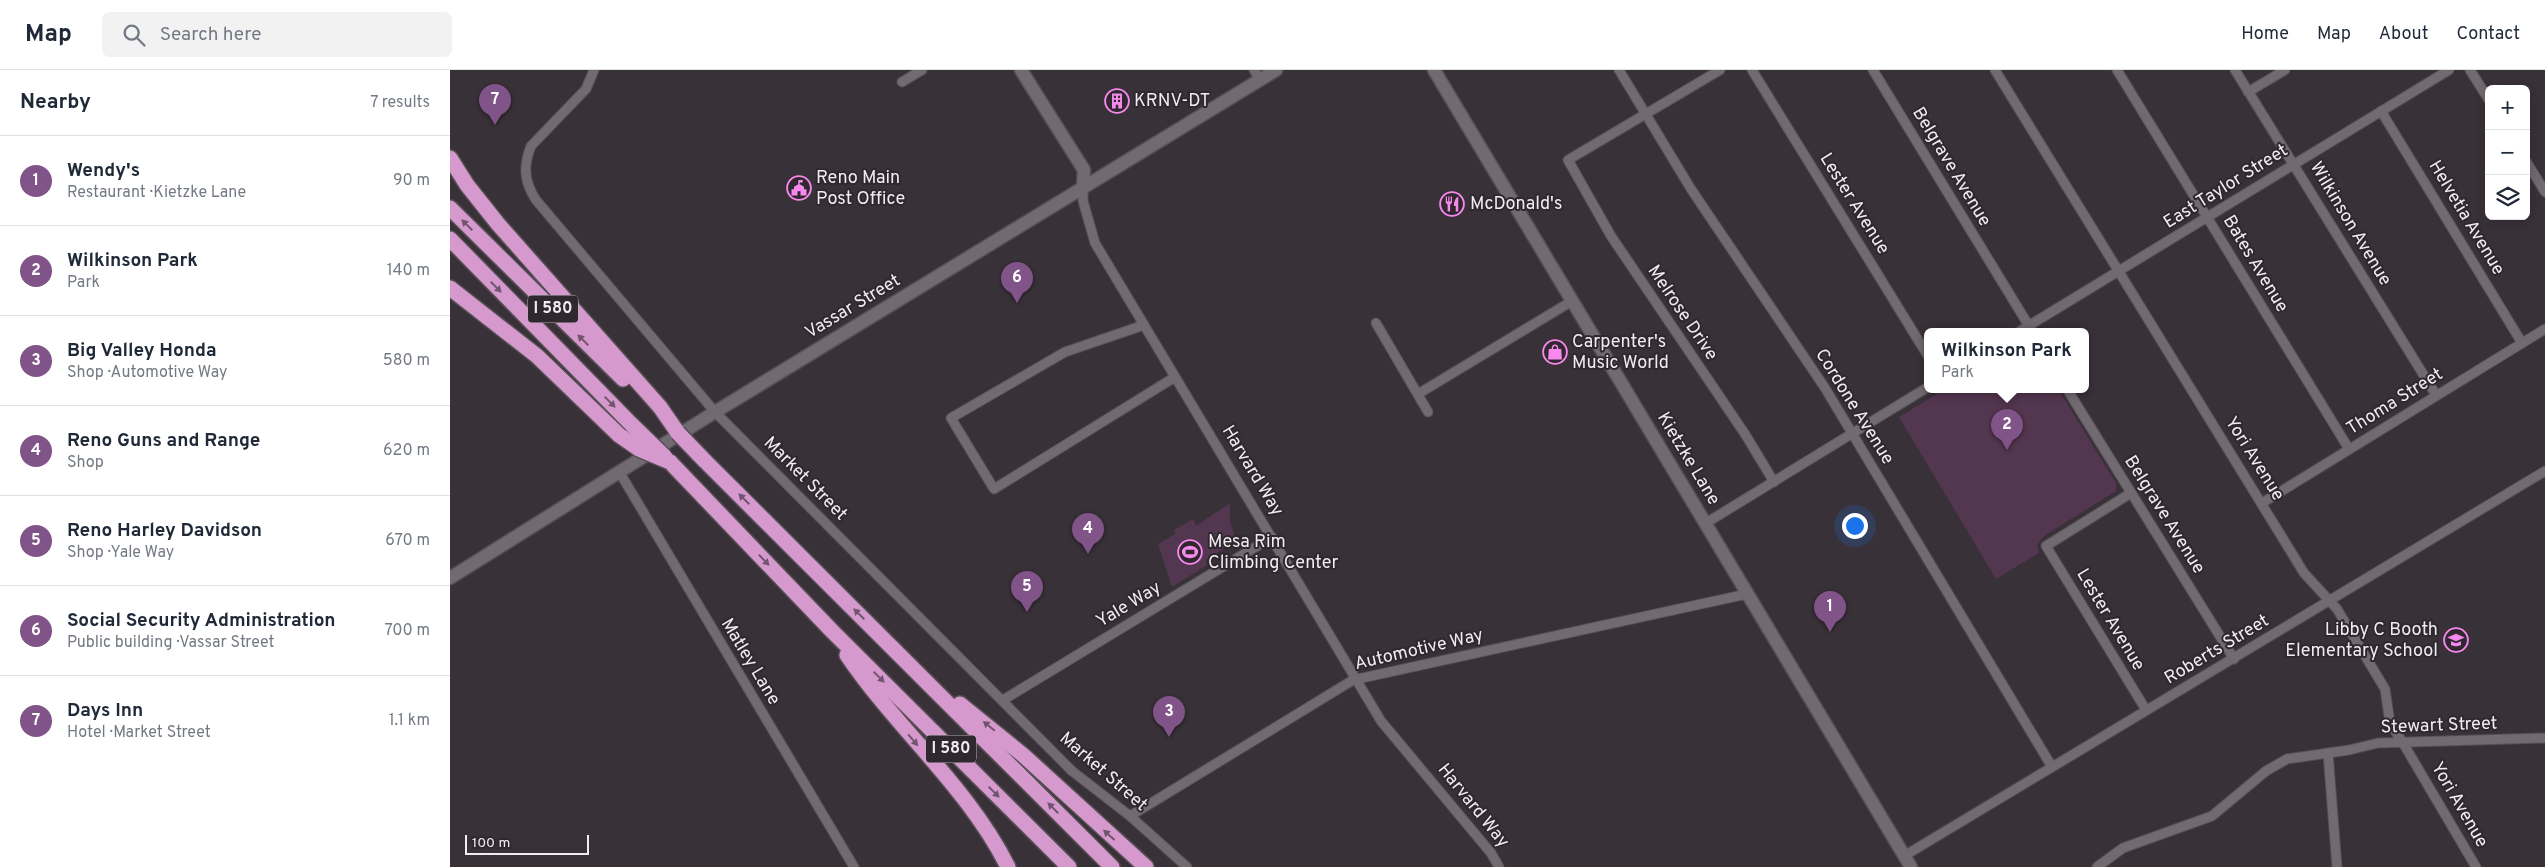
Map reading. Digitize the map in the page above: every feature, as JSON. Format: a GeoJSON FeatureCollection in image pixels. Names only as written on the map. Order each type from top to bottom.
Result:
{"type":"FeatureCollection","features":[{"type":"Feature","properties":{"kind":"highway"},"geometry":{"type":"LineString","coordinates":[[450,158],[467,185],[498,224],[658,409]]}},
{"type":"Feature","properties":{"kind":"highway"},"geometry":{"type":"LineString","coordinates":[[450,168],[467,185]]}},
{"type":"Feature","properties":{"kind":"highway","name":"I 580"},"geometry":{"type":"LineString","coordinates":[[450,208],[658,409],[704,460],[1112,867]]}},
{"type":"Feature","properties":{"kind":"highway","name":"I 580"},"geometry":{"type":"LineString","coordinates":[[450,239],[682,474],[832,631],[1070,867]]}},
{"type":"Feature","properties":{"kind":"highway"},"geometry":{"type":"LineString","coordinates":[[450,288],[537,356],[619,435],[644,451],[670,462]]}},
{"type":"Feature","properties":{"kind":"highway"},"geometry":{"type":"LineString","coordinates":[[832,631],[881,702],[970,804],[1008,867]]}},
{"type":"Feature","properties":{"kind":"highway"},"geometry":{"type":"LineString","coordinates":[[924,679],[1004,738],[1146,867]]}},
{"type":"Feature","properties":{"kind":"street","name":"Market Street"},"geometry":{"type":"LineString","coordinates":[[594,70],[586,88],[531,146],[525,166],[527,183],[536,200],[715,412],[1072,771],[1130,816],[1187,867]]}},
{"type":"Feature","properties":{"kind":"street"},"geometry":{"type":"LineString","coordinates":[[902,82],[922,70]]}},
{"type":"Feature","properties":{"kind":"street","name":"Harvard Way"},"geometry":{"type":"LineString","coordinates":[[1021,70],[1084,170],[1082,200],[1092,236],[1381,721],[1491,853],[1499,867]]}},
{"type":"Feature","properties":{"kind":"street","name":"Vassar Street"},"geometry":{"type":"LineString","coordinates":[[450,578],[715,412],[1083,187],[1257,75],[1276,70]]}},
{"type":"Feature","properties":{"kind":"street","name":"Kietzke Lane"},"geometry":{"type":"LineString","coordinates":[[1434,70],[1908,861]]}},
{"type":"Feature","properties":{"kind":"street","name":"Cordone Avenue"},"geometry":{"type":"LineString","coordinates":[[1619,70],[1691,189],[1825,388],[2052,767]]}},
{"type":"Feature","properties":{"kind":"street"},"geometry":{"type":"LineString","coordinates":[[1647,115],[1720,70]]}},
{"type":"Feature","properties":{"kind":"street","name":"Lester Avenue"},"geometry":{"type":"LineString","coordinates":[[1752,70],[1924,350]]}},
{"type":"Feature","properties":{"kind":"street","name":"Belgrave Avenue"},"geometry":{"type":"LineString","coordinates":[[1873,70],[2031,328]]}},
{"type":"Feature","properties":{"kind":"street","name":"Yori Avenue"},"geometry":{"type":"LineString","coordinates":[[1995,70],[2304,573],[2330,601],[2384,689],[2390,723],[2476,867]]}},
{"type":"Feature","properties":{"kind":"street","name":"Bates Avenue"},"geometry":{"type":"LineString","coordinates":[[2117,70],[2349,449]]}},
{"type":"Feature","properties":{"kind":"street","name":"Wilkinson Avenue"},"geometry":{"type":"LineString","coordinates":[[2235,70],[2436,395]]}},
{"type":"Feature","properties":{"kind":"street"},"geometry":{"type":"LineString","coordinates":[[2248,92],[2285,70]]}},
{"type":"Feature","properties":{"kind":"street","name":"East Taylor Street"},"geometry":{"type":"LineString","coordinates":[[2031,328],[2449,70]]}},
{"type":"Feature","properties":{"kind":"street"},"geometry":{"type":"LineString","coordinates":[[2470,70],[2485,94]]}},
{"type":"Feature","properties":{"kind":"street","name":"Helvetia Avenue"},"geometry":{"type":"LineString","coordinates":[[2381,111],[2522,343]]}},
{"type":"Feature","properties":{"kind":"street","name":"Melrose Drive"},"geometry":{"type":"LineString","coordinates":[[1647,115],[1568,160],[1610,236],[1745,434],[1774,482]]}},
{"type":"Feature","properties":{"kind":"street"},"geometry":{"type":"LineString","coordinates":[[2530,168],[2545,192]]}},
{"type":"Feature","properties":{"kind":"street"},"geometry":{"type":"LineString","coordinates":[[1418,394],[1572,300]]}},
{"type":"Feature","properties":{"kind":"street"},"geometry":{"type":"LineString","coordinates":[[1376,323],[1428,412]]}},
{"type":"Feature","properties":{"kind":"street"},"geometry":{"type":"LineString","coordinates":[[1144,325],[1065,352],[951,418],[994,489],[1175,377]]}},
{"type":"Feature","properties":{"kind":"street","name":"Thoma Street"},"geometry":{"type":"LineString","coordinates":[[2262,503],[2545,329]]}},
{"type":"Feature","properties":{"kind":"street"},"geometry":{"type":"LineString","coordinates":[[1706,523],[1924,389]]}},
{"type":"Feature","properties":{"kind":"street","name":"Belgrave Avenue"},"geometry":{"type":"LineString","coordinates":[[2069,393],[2234,659]]}},
{"type":"Feature","properties":{"kind":"street","name":"Roberts Street"},"geometry":{"type":"LineString","coordinates":[[1908,861],[2052,767],[2545,471]]}},
{"type":"Feature","properties":{"kind":"street","name":"Matley Lane"},"geometry":{"type":"LineString","coordinates":[[620,473],[854,867]]}},
{"type":"Feature","properties":{"kind":"street","name":"Lester Avenue"},"geometry":{"type":"LineString","coordinates":[[2131,493],[2046,546],[2146,710]]}},
{"type":"Feature","properties":{"kind":"street","name":"Yale Way"},"geometry":{"type":"LineString","coordinates":[[1003,700],[1272,537]]}},
{"type":"Feature","properties":{"kind":"street","name":"Automotive Way"},"geometry":{"type":"LineString","coordinates":[[1130,816],[1356,679],[1747,594]]}},
{"type":"Feature","properties":{"kind":"street","name":"Stewart Street"},"geometry":{"type":"LineString","coordinates":[[2097,867],[2123,848],[2212,816],[2266,771],[2281,762],[2299,756],[2350,750],[2378,743],[2545,738]]}},
{"type":"Feature","properties":{"kind":"street"},"geometry":{"type":"LineString","coordinates":[[2328,753],[2337,867]]}},
{"type":"Feature","properties":{"kind":"shaded area"},"geometry":{"type":"Polygon","coordinates":[[[1938,393],[2060,393],[2116,483],[2116,491],[2044,536],[2037,545],[2039,553],[1996,579],[1899,417],[1938,393]]]}},
{"type":"Feature","properties":{"kind":"shaded area","name":"Mesa Rim Climbing Center"},"geometry":{"type":"Polygon","coordinates":[[[1230,503],[1230,521],[1236,541],[1206,560],[1207,565],[1172,587],[1158,544],[1175,534],[1174,530],[1193,519],[1196,526],[1230,503]]]}},
{"type":"Feature","properties":{"kind":"place","name":"KRNV-DT"},"geometry":{"type":"Point","coordinates":[1117,101]}},
{"type":"Feature","properties":{"kind":"place","name":"Days Inn"},"geometry":{"type":"Point","coordinates":[495,125]}},
{"type":"Feature","properties":{"kind":"place","name":"Reno Main Post Office"},"geometry":{"type":"Point","coordinates":[799,188]}},
{"type":"Feature","properties":{"kind":"place","name":"McDonald's"},"geometry":{"type":"Point","coordinates":[1452,204]}},
{"type":"Feature","properties":{"kind":"place","name":"Social Security Administration"},"geometry":{"type":"Point","coordinates":[1017,303]}},
{"type":"Feature","properties":{"kind":"place","name":"Carpenter's Music World"},"geometry":{"type":"Point","coordinates":[1555,352]}},
{"type":"Feature","properties":{"kind":"place","name":"Wilkinson Park"},"geometry":{"type":"Point","coordinates":[2007,450]}},
{"type":"Feature","properties":{"kind":"place","name":"Mesa Rim Climbing Center"},"geometry":{"type":"Point","coordinates":[1190,552]}},
{"type":"Feature","properties":{"kind":"place","name":"Reno Guns and Range"},"geometry":{"type":"Point","coordinates":[1088,554]}},
{"type":"Feature","properties":{"kind":"place","name":"Reno Harley Davidson"},"geometry":{"type":"Point","coordinates":[1027,612]}},
{"type":"Feature","properties":{"kind":"place","name":"Wendy's"},"geometry":{"type":"Point","coordinates":[1830,632]}},
{"type":"Feature","properties":{"kind":"place","name":"Libby C Booth Elementary School"},"geometry":{"type":"Point","coordinates":[2456,640]}},
{"type":"Feature","properties":{"kind":"place","name":"Big Valley Honda"},"geometry":{"type":"Point","coordinates":[1169,737]}}]}
